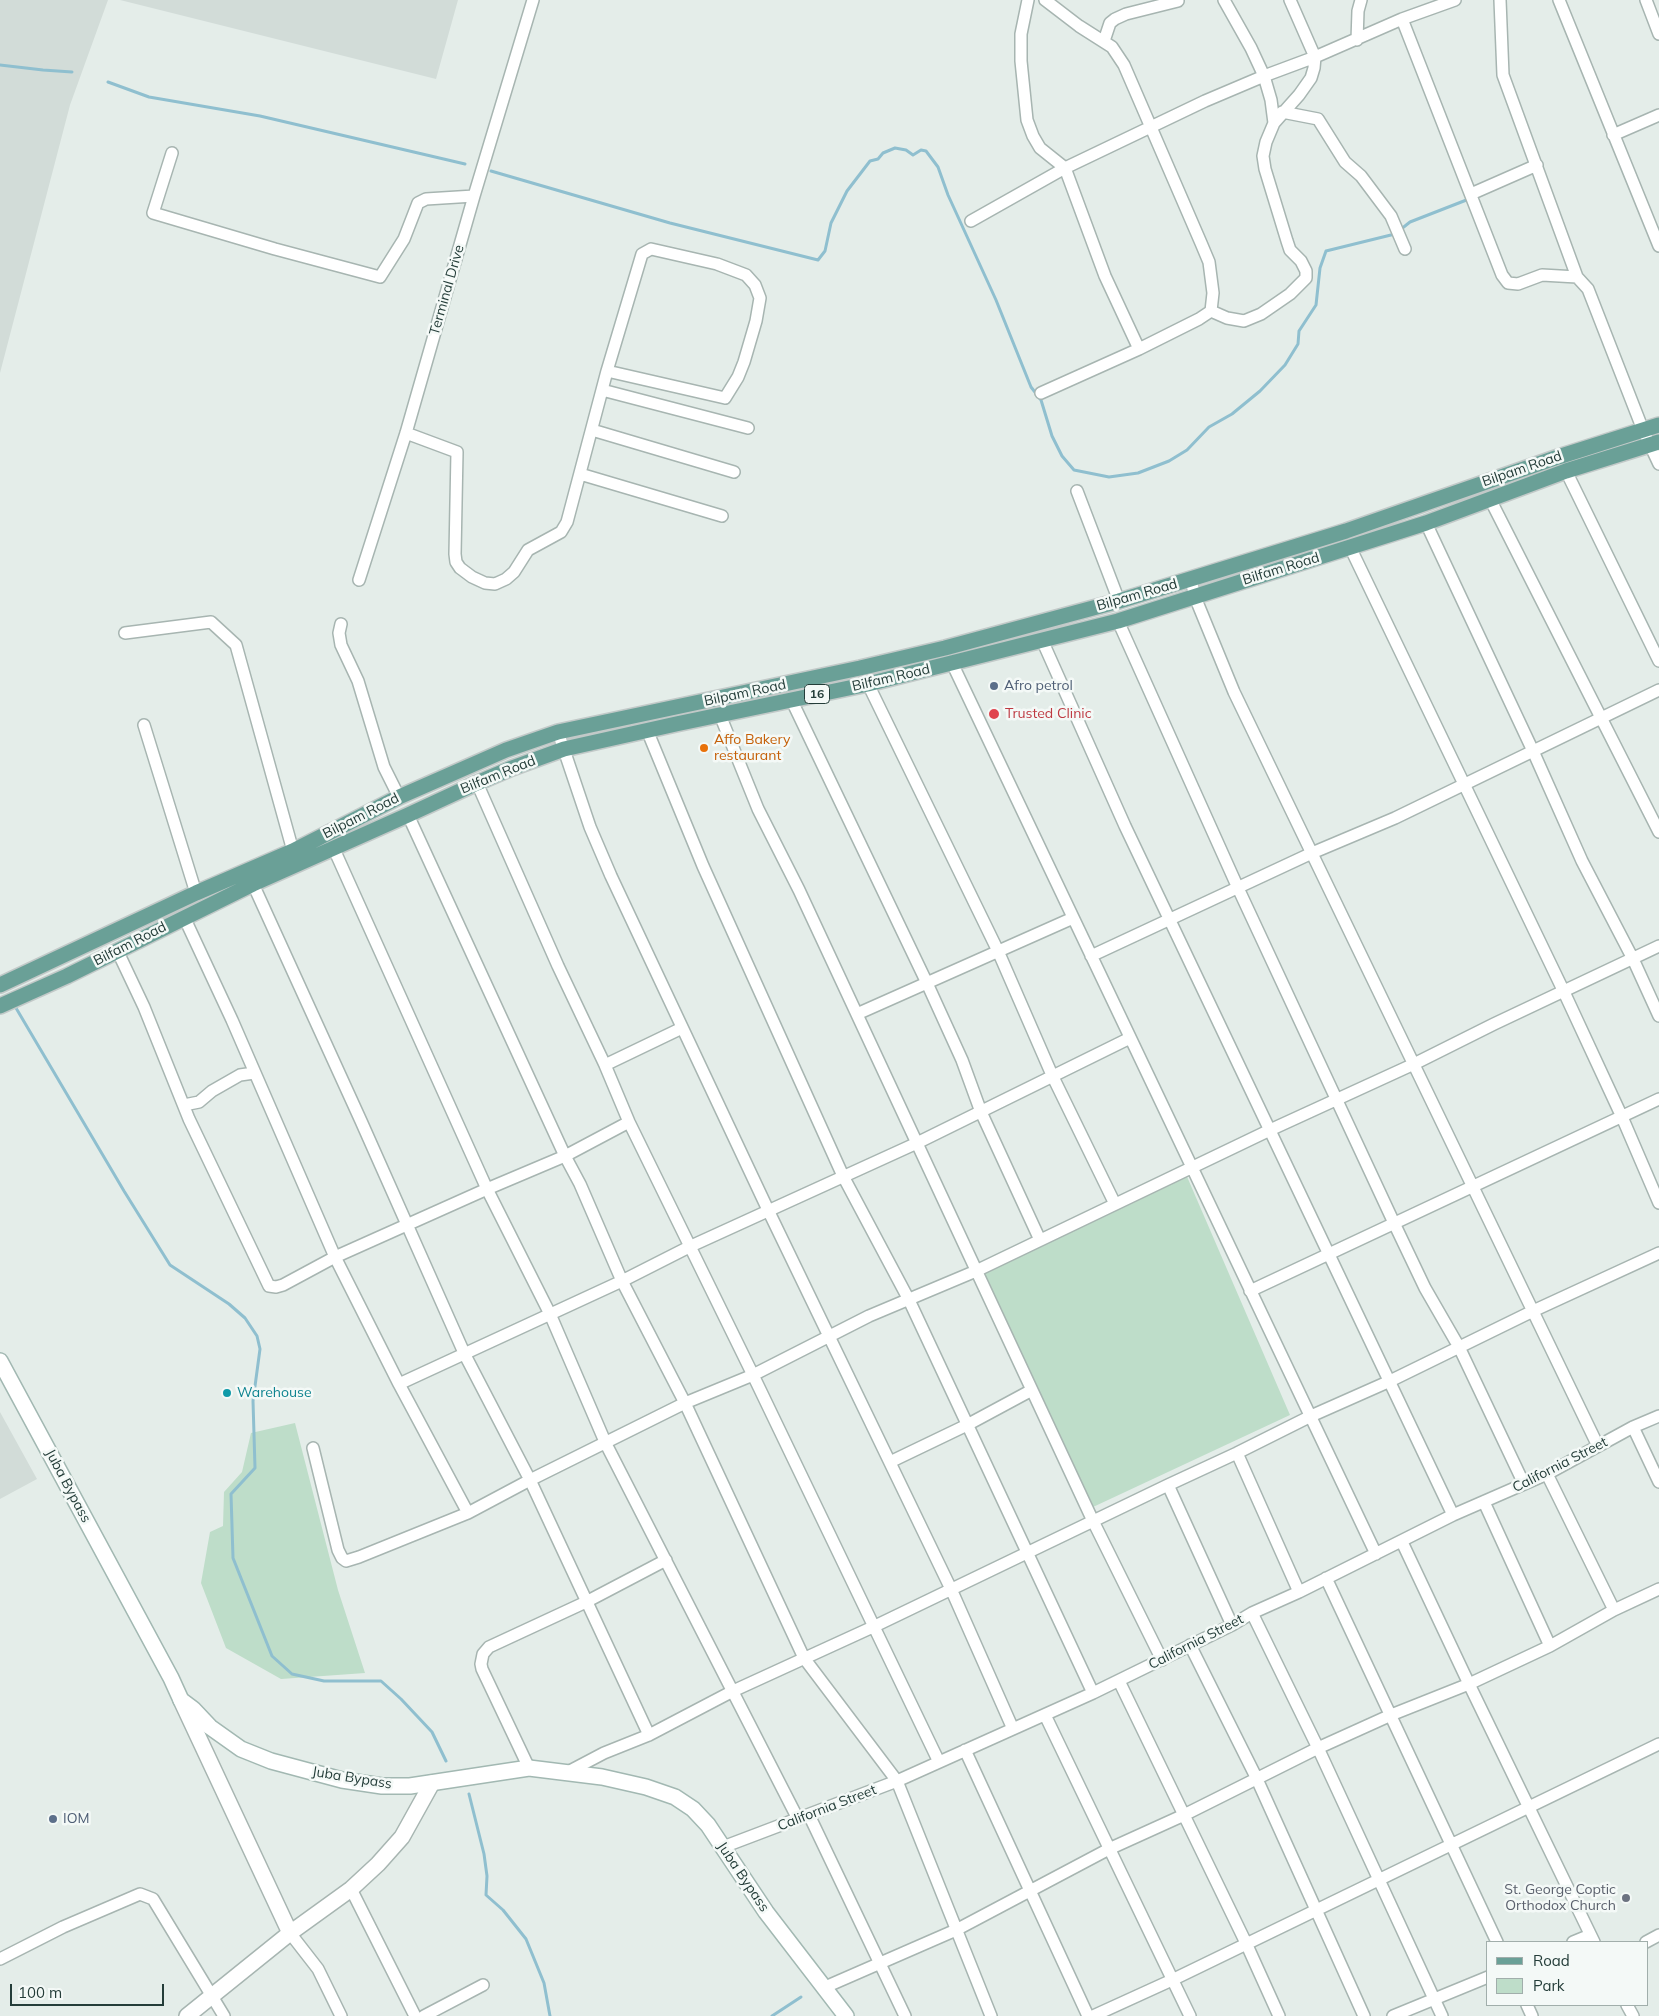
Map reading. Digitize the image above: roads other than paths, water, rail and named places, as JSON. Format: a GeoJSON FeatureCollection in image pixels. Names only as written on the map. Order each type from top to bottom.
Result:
{"type":"FeatureCollection","features":[{"type":"Feature","properties":{"kind":"main road","name":"Bilpam Road"},"geometry":{"type":"LineString","coordinates":[[0,985],[196,893],[293,851],[398,797],[506,750],[558,732],[860,668],[945,648],[1119,601],[1346,532],[1558,457],[1659,425]]}},
{"type":"Feature","properties":{"kind":"main road","name":"Bilfam Road"},"geometry":{"type":"LineString","coordinates":[[0,1006],[67,976],[184,917],[334,847],[512,768],[564,750],[647,730],[868,684],[1118,621],[1426,523],[1566,471],[1654,443]]}},
{"type":"Feature","properties":{"kind":"main road","name":"Juba Bypass"},"geometry":{"type":"LineString","coordinates":[[0,1361],[171,1678],[181,1700],[193,1709],[210,1727],[241,1748],[271,1761],[342,1780],[382,1786],[410,1786],[529,1768],[602,1777],[675,1796],[708,1825],[766,1912],[846,2016]]}},
{"type":"Feature","properties":{"kind":"main road"},"geometry":{"type":"LineString","coordinates":[[181,1700],[290,1933]]}},
{"type":"Feature","properties":{"kind":"main road"},"geometry":{"type":"LineString","coordinates":[[187,2016],[290,1933],[351,1889],[378,1864],[402,1837],[432,1783]]}},
{"type":"Feature","properties":{"kind":"street","name":"Terminal Drive"},"geometry":{"type":"LineString","coordinates":[[359,580],[406,433],[533,0]]}},
{"type":"Feature","properties":{"kind":"street"},"geometry":{"type":"LineString","coordinates":[[1028,0],[1021,34],[1021,61],[1027,120],[1040,148],[1065,168],[1105,276],[1139,349]]}},
{"type":"Feature","properties":{"kind":"street"},"geometry":{"type":"LineString","coordinates":[[1044,0],[1112,47],[1124,65],[1152,126],[1209,262],[1212,280],[1211,311]]}},
{"type":"Feature","properties":{"kind":"street"},"geometry":{"type":"LineString","coordinates":[[1224,0],[1244,33],[1264,76],[1271,100],[1274,123]]}},
{"type":"Feature","properties":{"kind":"street"},"geometry":{"type":"LineString","coordinates":[[1211,311],[1227,318],[1244,321],[1260,314],[1290,294],[1306,278],[1306,271],[1301,261],[1290,250],[1265,170],[1263,156],[1266,142],[1274,123],[1299,95],[1314,68],[1315,58],[1290,0]]}},
{"type":"Feature","properties":{"kind":"street"},"geometry":{"type":"LineString","coordinates":[[1357,40],[1358,11],[1361,0]]}},
{"type":"Feature","properties":{"kind":"street"},"geometry":{"type":"LineString","coordinates":[[971,221],[1065,168],[1204,101],[1264,76],[1315,58],[1402,19],[1455,0]]}},
{"type":"Feature","properties":{"kind":"street"},"geometry":{"type":"LineString","coordinates":[[1500,0],[1503,75],[1577,277],[1588,289],[1643,430],[1654,443],[1659,464]]}},
{"type":"Feature","properties":{"kind":"street"},"geometry":{"type":"LineString","coordinates":[[1559,0],[1659,246]]}},
{"type":"Feature","properties":{"kind":"street"},"geometry":{"type":"LineString","coordinates":[[1646,0],[1659,34]]}},
{"type":"Feature","properties":{"kind":"street"},"geometry":{"type":"LineString","coordinates":[[1104,41],[1110,23],[1115,19],[1126,14],[1178,1]]}},
{"type":"Feature","properties":{"kind":"street"},"geometry":{"type":"LineString","coordinates":[[1402,19],[1502,275],[1508,283],[1518,284],[1542,275],[1577,277]]}},
{"type":"Feature","properties":{"kind":"street"},"geometry":{"type":"LineString","coordinates":[[1282,112],[1318,119],[1345,162],[1361,176],[1391,216],[1405,249]]}},
{"type":"Feature","properties":{"kind":"street"},"geometry":{"type":"LineString","coordinates":[[1614,135],[1659,115]]}},
{"type":"Feature","properties":{"kind":"street"},"geometry":{"type":"LineString","coordinates":[[172,152],[153,213],[275,249],[380,277],[404,239],[418,203],[426,199],[474,196]]}},
{"type":"Feature","properties":{"kind":"street"},"geometry":{"type":"LineString","coordinates":[[1471,194],[1537,165]]}},
{"type":"Feature","properties":{"kind":"street"},"geometry":{"type":"LineString","coordinates":[[406,433],[457,452],[456,562],[460,568],[472,577],[484,583],[495,584],[506,579],[514,572],[528,550],[561,532],[567,522],[607,371],[642,254],[647,250],[652,250],[717,264],[746,275],[755,285],[760,298],[756,322],[742,367],[725,398],[607,371]]}},
{"type":"Feature","properties":{"kind":"street"},"geometry":{"type":"LineString","coordinates":[[1041,393],[1139,349],[1211,311]]}},
{"type":"Feature","properties":{"kind":"street"},"geometry":{"type":"LineString","coordinates":[[602,390],[748,428]]}},
{"type":"Feature","properties":{"kind":"street"},"geometry":{"type":"LineString","coordinates":[[592,430],[734,472]]}},
{"type":"Feature","properties":{"kind":"street"},"geometry":{"type":"LineString","coordinates":[[1566,471],[1659,661]]}},
{"type":"Feature","properties":{"kind":"street"},"geometry":{"type":"LineString","coordinates":[[580,474],[722,516]]}},
{"type":"Feature","properties":{"kind":"street"},"geometry":{"type":"LineString","coordinates":[[1077,491],[1119,601]]}},
{"type":"Feature","properties":{"kind":"street"},"geometry":{"type":"LineString","coordinates":[[1490,499],[1659,832]]}},
{"type":"Feature","properties":{"kind":"street"},"geometry":{"type":"LineString","coordinates":[[1426,523],[1533,751],[1582,861],[1633,958],[1659,1016]]}},
{"type":"Feature","properties":{"kind":"street"},"geometry":{"type":"LineString","coordinates":[[1350,547],[1564,992],[1622,1116],[1659,1203]]}},
{"type":"Feature","properties":{"kind":"street"},"geometry":{"type":"LineString","coordinates":[[1191,580],[1234,692],[1598,1446]]}},
{"type":"Feature","properties":{"kind":"street"},"geometry":{"type":"LineString","coordinates":[[1118,621],[1238,888],[1394,1223],[1425,1288],[1458,1347],[1524,1484]]}},
{"type":"Feature","properties":{"kind":"street"},"geometry":{"type":"LineString","coordinates":[[124,633],[210,622],[236,645],[293,851]]}},
{"type":"Feature","properties":{"kind":"street"},"geometry":{"type":"LineString","coordinates":[[341,624],[339,633],[341,645],[358,681],[384,767],[398,797]]}},
{"type":"Feature","properties":{"kind":"street"},"geometry":{"type":"LineString","coordinates":[[1042,640],[1169,919],[1454,1515]]}},
{"type":"Feature","properties":{"kind":"street"},"geometry":{"type":"LineString","coordinates":[[952,663],[1376,1554]]}},
{"type":"Feature","properties":{"kind":"street"},"geometry":{"type":"LineString","coordinates":[[868,684],[998,951],[1052,1075],[1115,1204]]}},
{"type":"Feature","properties":{"kind":"street"},"geometry":{"type":"LineString","coordinates":[[1092,956],[1312,853],[1395,818],[1659,690]]}},
{"type":"Feature","properties":{"kind":"street"},"geometry":{"type":"LineString","coordinates":[[791,699],[962,1060],[980,1112],[1040,1240]]}},
{"type":"Feature","properties":{"kind":"street"},"geometry":{"type":"LineString","coordinates":[[720,715],[758,809],[799,890],[1093,1521],[1162,1660]]}},
{"type":"Feature","properties":{"kind":"street"},"geometry":{"type":"LineString","coordinates":[[144,725],[196,893]]}},
{"type":"Feature","properties":{"kind":"street"},"geometry":{"type":"LineString","coordinates":[[647,730],[703,866],[843,1176],[909,1300],[1093,1693]]}},
{"type":"Feature","properties":{"kind":"street"},"geometry":{"type":"LineString","coordinates":[[558,732],[590,827],[611,876],[769,1212],[951,1589],[1013,1729]]}},
{"type":"Feature","properties":{"kind":"street"},"geometry":{"type":"LineString","coordinates":[[477,783],[629,1122],[691,1246],[939,1762]]}},
{"type":"Feature","properties":{"kind":"street"},"geometry":{"type":"LineString","coordinates":[[408,815],[565,1156],[580,1184],[622,1281],[684,1404],[804,1658],[897,1781],[991,2016]]}},
{"type":"Feature","properties":{"kind":"street"},"geometry":{"type":"LineString","coordinates":[[334,847],[487,1189],[550,1314],[606,1444],[733,1691],[804,1817],[880,1963],[905,2016]]}},
{"type":"Feature","properties":{"kind":"street"},"geometry":{"type":"LineString","coordinates":[[253,884],[466,1355],[530,1480],[649,1735]]}},
{"type":"Feature","properties":{"kind":"street"},"geometry":{"type":"LineString","coordinates":[[184,917],[222,998],[334,1257],[468,1513]]}},
{"type":"Feature","properties":{"kind":"street"},"geometry":{"type":"LineString","coordinates":[[857,1014],[1073,918]]}},
{"type":"Feature","properties":{"kind":"street"},"geometry":{"type":"LineString","coordinates":[[313,1448],[338,1550],[346,1561],[360,1557],[468,1513],[530,1480],[684,1404],[753,1375],[869,1316],[976,1271],[1659,946]]}},
{"type":"Feature","properties":{"kind":"street"},"geometry":{"type":"LineString","coordinates":[[117,950],[144,1008],[184,1105],[268,1286],[276,1287],[283,1285],[334,1257],[565,1156],[629,1122]]}},
{"type":"Feature","properties":{"kind":"street"},"geometry":{"type":"LineString","coordinates":[[605,1065],[682,1028]]}},
{"type":"Feature","properties":{"kind":"street"},"geometry":{"type":"LineString","coordinates":[[399,1384],[466,1355],[691,1246],[917,1143],[1130,1038]]}},
{"type":"Feature","properties":{"kind":"street"},"geometry":{"type":"LineString","coordinates":[[184,1105],[198,1102],[212,1091],[240,1075],[254,1073]]}},
{"type":"Feature","properties":{"kind":"street"},"geometry":{"type":"LineString","coordinates":[[1250,1291],[1659,1099]]}},
{"type":"Feature","properties":{"kind":"street"},"geometry":{"type":"LineString","coordinates":[[565,1773],[604,1753],[649,1735],[733,1691],[1237,1453],[1310,1416],[1390,1381],[1533,1311],[1659,1254]]}},
{"type":"Feature","properties":{"kind":"street"},"geometry":{"type":"LineString","coordinates":[[890,1462],[967,1425],[1032,1390]]}},
{"type":"Feature","properties":{"kind":"street","name":"California Street"},"geometry":{"type":"LineString","coordinates":[[723,1846],[897,1781],[1093,1693],[1232,1625],[1252,1612],[1300,1592],[1454,1515],[1546,1474],[1633,1427],[1659,1416]]}},
{"type":"Feature","properties":{"kind":"street"},"geometry":{"type":"LineString","coordinates":[[1633,1427],[1659,1482]]}},
{"type":"Feature","properties":{"kind":"street"},"geometry":{"type":"LineString","coordinates":[[1237,1453],[1300,1592]]}},
{"type":"Feature","properties":{"kind":"street"},"geometry":{"type":"LineString","coordinates":[[1546,1474],[1614,1610]]}},
{"type":"Feature","properties":{"kind":"street"},"geometry":{"type":"LineString","coordinates":[[1168,1485],[1232,1625]]}},
{"type":"Feature","properties":{"kind":"street"},"geometry":{"type":"LineString","coordinates":[[1484,1502],[1550,1646]]}},
{"type":"Feature","properties":{"kind":"street"},"geometry":{"type":"LineString","coordinates":[[1402,1542],[1592,1939],[1579,1941]]}},
{"type":"Feature","properties":{"kind":"street"},"geometry":{"type":"LineString","coordinates":[[529,1768],[482,1669],[481,1657],[489,1647],[586,1602],[666,1560]]}},
{"type":"Feature","properties":{"kind":"street"},"geometry":{"type":"LineString","coordinates":[[1326,1578],[1496,1941]]}},
{"type":"Feature","properties":{"kind":"street"},"geometry":{"type":"LineString","coordinates":[[823,1988],[956,1930],[1109,1849],[1184,1815],[1318,1748],[1390,1715],[1469,1684],[1550,1646],[1614,1610],[1659,1589]]}},
{"type":"Feature","properties":{"kind":"street"},"geometry":{"type":"LineString","coordinates":[[1252,1612],[1318,1748],[1442,2016]]}},
{"type":"Feature","properties":{"kind":"street"},"geometry":{"type":"LineString","coordinates":[[1190,1645],[1256,1778],[1364,2016]]}},
{"type":"Feature","properties":{"kind":"street"},"geometry":{"type":"LineString","coordinates":[[1119,1681],[1246,1943],[1279,2016]]}},
{"type":"Feature","properties":{"kind":"street"},"geometry":{"type":"LineString","coordinates":[[1045,1715],[1190,2016]]}},
{"type":"Feature","properties":{"kind":"street"},"geometry":{"type":"LineString","coordinates":[[1093,2016],[1172,1980],[1659,1744]]}},
{"type":"Feature","properties":{"kind":"street"},"geometry":{"type":"LineString","coordinates":[[965,1750],[1088,2016]]}},
{"type":"Feature","properties":{"kind":"street"},"geometry":{"type":"LineString","coordinates":[[351,1889],[415,2015],[483,1986]]}},
{"type":"Feature","properties":{"kind":"street"},"geometry":{"type":"LineString","coordinates":[[0,1959],[63,1927],[140,1894],[153,1899],[224,2016]]}},
{"type":"Feature","properties":{"kind":"street"},"geometry":{"type":"LineString","coordinates":[[290,1933],[318,1969],[341,2016]]}},
{"type":"Feature","properties":{"kind":"street"},"geometry":{"type":"LineString","coordinates":[[1648,1941],[1659,1935]]}},
{"type":"Feature","properties":{"kind":"street"},"geometry":{"type":"LineString","coordinates":[[1393,2016],[1486,1978]]}},
{"type":"Feature","properties":{"kind":"waterway"},"geometry":{"type":"LineString","coordinates":[[0,65],[72,72]]}},
{"type":"Feature","properties":{"kind":"waterway"},"geometry":{"type":"LineString","coordinates":[[108,82],[149,97],[260,116],[465,164]]}},
{"type":"Feature","properties":{"kind":"waterway"},"geometry":{"type":"LineString","coordinates":[[491,171],[670,223],[818,260],[825,251],[831,223],[847,191],[870,161],[878,159],[883,153],[895,148],[906,150],[913,155],[921,150],[926,151],[938,167],[948,195],[996,300],[1031,387],[1041,400],[1052,436],[1062,456],[1074,470],[1109,477],[1138,473],[1169,461],[1187,450],[1209,427],[1232,414],[1260,391],[1285,365],[1298,344],[1299,331],[1316,305],[1320,268],[1326,251],[1395,234]]}},
{"type":"Feature","properties":{"kind":"waterway"},"geometry":{"type":"LineString","coordinates":[[1400,230],[1410,222],[1469,199]]}},
{"type":"Feature","properties":{"kind":"waterway"},"geometry":{"type":"LineString","coordinates":[[16,1008],[170,1265],[229,1304],[245,1318],[257,1336],[260,1349],[253,1401],[255,1468],[231,1494],[233,1558],[272,1656],[292,1674],[324,1681],[381,1681],[432,1732],[446,1761]]}},
{"type":"Feature","properties":{"kind":"waterway"},"geometry":{"type":"LineString","coordinates":[[469,1794],[484,1854],[487,1876],[486,1895],[503,1910],[526,1939],[544,1983],[550,2016]]}},
{"type":"Feature","properties":{"kind":"waterway"},"geometry":{"type":"LineString","coordinates":[[772,2016],[801,1997]]}},
{"type":"Feature","properties":{"kind":"place","name":"Afro petrol"},"geometry":{"type":"Point","coordinates":[994,686]}},
{"type":"Feature","properties":{"kind":"place","name":"Trusted Clinic"},"geometry":{"type":"Point","coordinates":[994,714]}},
{"type":"Feature","properties":{"kind":"place","name":"Affo Bakery restaurant"},"geometry":{"type":"Point","coordinates":[704,748]}},
{"type":"Feature","properties":{"kind":"place","name":"Warehouse"},"geometry":{"type":"Point","coordinates":[227,1393]}},
{"type":"Feature","properties":{"kind":"place","name":"IOM"},"geometry":{"type":"Point","coordinates":[53,1819]}},
{"type":"Feature","properties":{"kind":"place","name":"St. George Coptic Orthodox Church"},"geometry":{"type":"Point","coordinates":[1626,1898]}}]}
